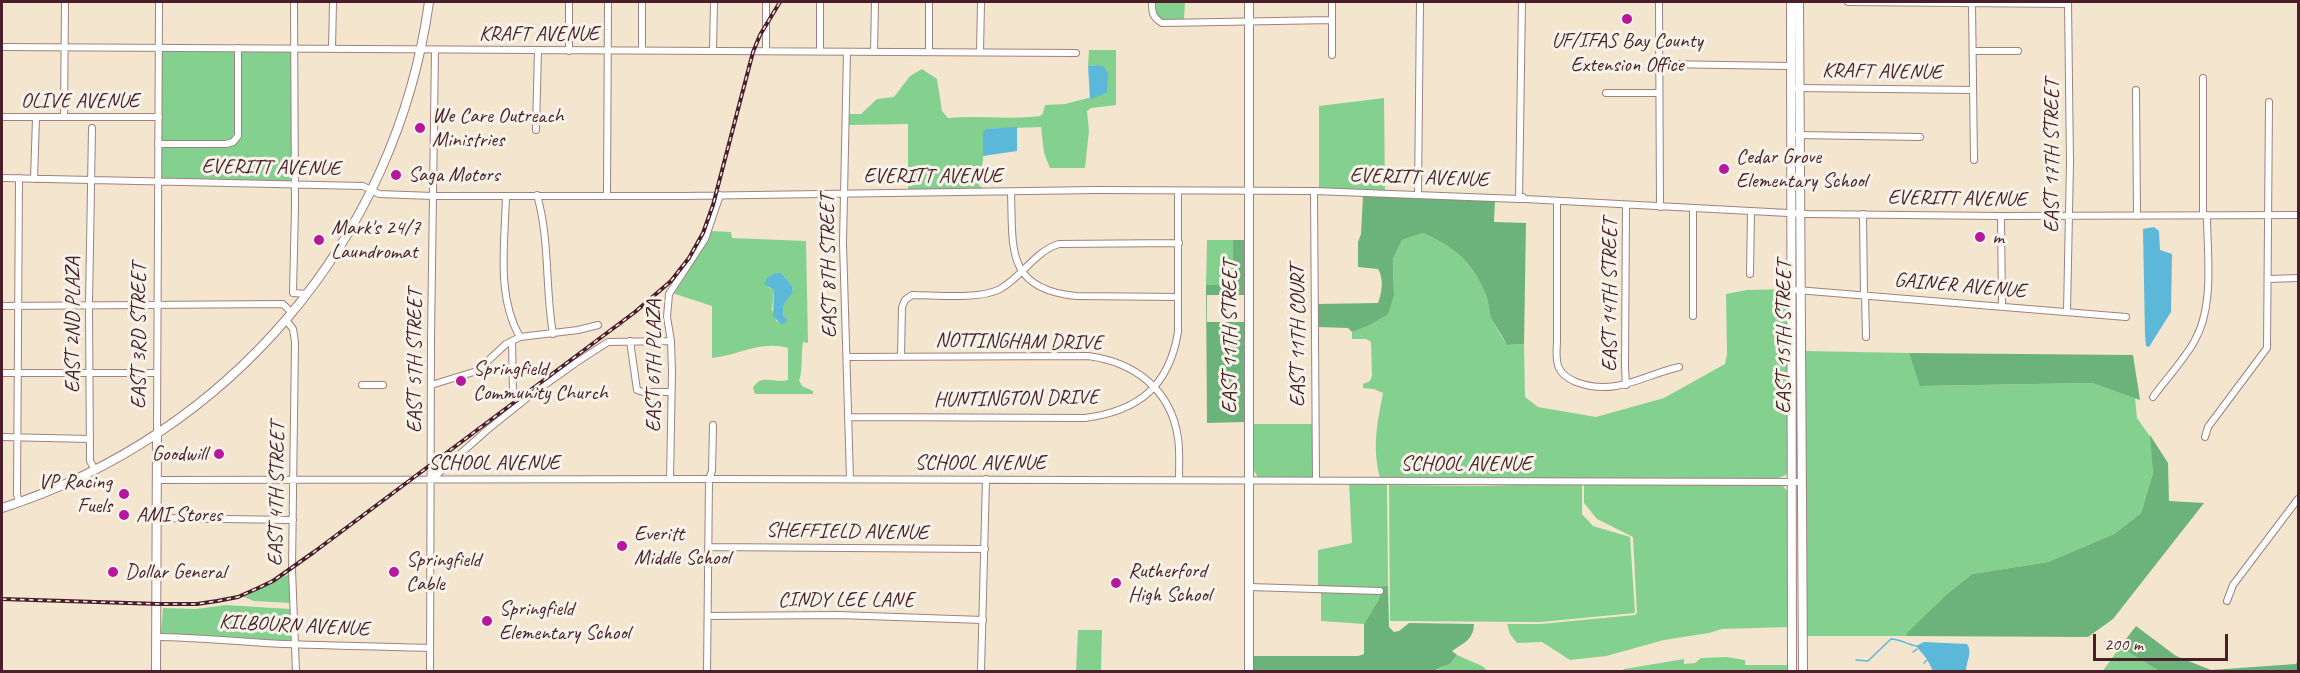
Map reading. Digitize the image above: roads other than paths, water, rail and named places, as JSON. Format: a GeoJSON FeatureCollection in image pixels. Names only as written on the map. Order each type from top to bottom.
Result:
{"type":"FeatureCollection","features":[{"type":"Feature","properties":{"kind":"main road"},"geometry":{"type":"LineString","coordinates":[[2,508],[95,470],[157,434],[220,386],[262,347],[292,313],[308,294],[344,241],[372,190],[401,120],[421,50],[429,2]]}},
{"type":"Feature","properties":{"kind":"main road","name":"EAST 11TH STREET"},"geometry":{"type":"LineString","coordinates":[[1249,2],[1249,672]]}},
{"type":"Feature","properties":{"kind":"main road","name":"EAST 15TH STREET"},"geometry":{"type":"LineString","coordinates":[[1791,2],[1792,672]]}},
{"type":"Feature","properties":{"kind":"main road","name":"EAST 15TH STREET"},"geometry":{"type":"LineString","coordinates":[[1799,2],[1803,672]]}},
{"type":"Feature","properties":{"kind":"main road"},"geometry":{"type":"LineString","coordinates":[[1790,66],[1797,64],[1800,58]]}},
{"type":"Feature","properties":{"kind":"main road"},"geometry":{"type":"LineString","coordinates":[[1790,66],[1796,68],[1801,75]]}},
{"type":"Feature","properties":{"kind":"main road","name":"EAST 3RD STREET"},"geometry":{"type":"LineString","coordinates":[[156,672],[157,434]]}},
{"type":"Feature","properties":{"kind":"street"},"geometry":{"type":"LineString","coordinates":[[64,117],[65,2]]}},
{"type":"Feature","properties":{"kind":"street","name":"EAST 3RD STREET"},"geometry":{"type":"LineString","coordinates":[[157,434],[159,2]]}},
{"type":"Feature","properties":{"kind":"street"},"geometry":{"type":"LineString","coordinates":[[2,306],[283,304],[290,301],[293,293],[294,2]]}},
{"type":"Feature","properties":{"kind":"street"},"geometry":{"type":"LineString","coordinates":[[332,48],[333,2]]}},
{"type":"Feature","properties":{"kind":"street"},"geometry":{"type":"LineString","coordinates":[[569,2],[569,51]]}},
{"type":"Feature","properties":{"kind":"street"},"geometry":{"type":"LineString","coordinates":[[607,196],[608,2]]}},
{"type":"Feature","properties":{"kind":"street"},"geometry":{"type":"LineString","coordinates":[[642,2],[642,51]]}},
{"type":"Feature","properties":{"kind":"street"},"geometry":{"type":"LineString","coordinates":[[713,51],[714,2]]}},
{"type":"Feature","properties":{"kind":"street"},"geometry":{"type":"LineString","coordinates":[[766,2],[766,51]]}},
{"type":"Feature","properties":{"kind":"street"},"geometry":{"type":"LineString","coordinates":[[820,2],[820,51]]}},
{"type":"Feature","properties":{"kind":"street"},"geometry":{"type":"LineString","coordinates":[[874,51],[875,2]]}},
{"type":"Feature","properties":{"kind":"street"},"geometry":{"type":"LineString","coordinates":[[929,2],[929,51]]}},
{"type":"Feature","properties":{"kind":"street"},"geometry":{"type":"LineString","coordinates":[[980,52],[981,2]]}},
{"type":"Feature","properties":{"kind":"street"},"geometry":{"type":"LineString","coordinates":[[1152,2],[1155,19],[1162,22],[1332,20]]}},
{"type":"Feature","properties":{"kind":"street"},"geometry":{"type":"LineString","coordinates":[[1332,2],[1332,55]]}},
{"type":"Feature","properties":{"kind":"street"},"geometry":{"type":"LineString","coordinates":[[1418,194],[1420,2]]}},
{"type":"Feature","properties":{"kind":"street"},"geometry":{"type":"LineString","coordinates":[[1522,2],[1522,199]]}},
{"type":"Feature","properties":{"kind":"street"},"geometry":{"type":"LineString","coordinates":[[1659,2],[1660,207]]}},
{"type":"Feature","properties":{"kind":"street"},"geometry":{"type":"LineString","coordinates":[[1848,2],[2068,3]]}},
{"type":"Feature","properties":{"kind":"street","name":"EAST 17TH STREET"},"geometry":{"type":"LineString","coordinates":[[2067,312],[2070,163],[2068,3]]}},
{"type":"Feature","properties":{"kind":"street"},"geometry":{"type":"LineString","coordinates":[[1972,4],[1974,160]]}},
{"type":"Feature","properties":{"kind":"street","name":"KRAFT AVENUE"},"geometry":{"type":"LineString","coordinates":[[2,47],[1076,53]]}},
{"type":"Feature","properties":{"kind":"street"},"geometry":{"type":"LineString","coordinates":[[158,144],[226,144],[233,142],[238,136],[238,48]]}},
{"type":"Feature","properties":{"kind":"street","name":"EAST 5TH STREET"},"geometry":{"type":"LineString","coordinates":[[430,672],[435,50]]}},
{"type":"Feature","properties":{"kind":"street"},"geometry":{"type":"LineString","coordinates":[[536,130],[538,50]]}},
{"type":"Feature","properties":{"kind":"street","name":"EAST 8TH STREET"},"geometry":{"type":"LineString","coordinates":[[847,51],[843,243],[850,479]]}},
{"type":"Feature","properties":{"kind":"street"},"geometry":{"type":"LineString","coordinates":[[1973,51],[2018,51]]}},
{"type":"Feature","properties":{"kind":"street"},"geometry":{"type":"LineString","coordinates":[[1659,64],[1790,66]]}},
{"type":"Feature","properties":{"kind":"street"},"geometry":{"type":"LineString","coordinates":[[2153,397],[2194,343],[2201,328],[2207,298],[2203,78]]}},
{"type":"Feature","properties":{"kind":"street","name":"KRAFT AVENUE"},"geometry":{"type":"LineString","coordinates":[[1790,88],[1973,90]]}},
{"type":"Feature","properties":{"kind":"street"},"geometry":{"type":"LineString","coordinates":[[2136,90],[2137,216]]}},
{"type":"Feature","properties":{"kind":"street"},"geometry":{"type":"LineString","coordinates":[[1606,93],[1659,93]]}},
{"type":"Feature","properties":{"kind":"street"},"geometry":{"type":"LineString","coordinates":[[2205,437],[2208,427],[2267,348],[2269,102]]}},
{"type":"Feature","properties":{"kind":"street","name":"OLIVE AVENUE"},"geometry":{"type":"LineString","coordinates":[[2,117],[159,117]]}},
{"type":"Feature","properties":{"kind":"street"},"geometry":{"type":"LineString","coordinates":[[34,179],[36,118]]}},
{"type":"Feature","properties":{"kind":"street","name":"EAST 2ND PLAZA"},"geometry":{"type":"LineString","coordinates":[[92,128],[89,373],[90,461],[95,470]]}},
{"type":"Feature","properties":{"kind":"street"},"geometry":{"type":"LineString","coordinates":[[1790,135],[1920,137]]}},
{"type":"Feature","properties":{"kind":"street","name":"EVERITT AVENUE"},"geometry":{"type":"LineString","coordinates":[[2,178],[363,186],[379,194],[433,196],[1314,191],[1418,194],[1802,214],[2298,215]]}},
{"type":"Feature","properties":{"kind":"street"},"geometry":{"type":"LineString","coordinates":[[19,178],[17,494],[20,502]]}},
{"type":"Feature","properties":{"kind":"street","name":"HUNTINGTON DRIVE"},"geometry":{"type":"LineString","coordinates":[[848,417],[1085,418],[1125,410],[1154,387],[1165,373],[1175,348],[1178,297],[1178,191]]}},
{"type":"Feature","properties":{"kind":"street","name":"EAST 11TH COURT"},"geometry":{"type":"LineString","coordinates":[[1314,191],[1316,480]]}},
{"type":"Feature","properties":{"kind":"street"},"geometry":{"type":"LineString","coordinates":[[1011,192],[1013,248],[1017,263],[1038,286],[1060,294],[1178,297]]}},
{"type":"Feature","properties":{"kind":"street"},"geometry":{"type":"LineString","coordinates":[[537,195],[544,226],[548,300],[553,334]]}},
{"type":"Feature","properties":{"kind":"street","name":"EAST 6TH PLAZA"},"geometry":{"type":"LineString","coordinates":[[670,479],[671,341],[667,316],[669,294],[705,239],[720,195]]}},
{"type":"Feature","properties":{"kind":"street"},"geometry":{"type":"LineString","coordinates":[[507,196],[505,291],[520,337]]}},
{"type":"Feature","properties":{"kind":"street"},"geometry":{"type":"LineString","coordinates":[[1557,201],[1559,369],[1565,376],[1588,386],[1602,387],[1626,385],[1679,367]]}},
{"type":"Feature","properties":{"kind":"street","name":"EAST 14TH STREET"},"geometry":{"type":"LineString","coordinates":[[1626,205],[1626,385]]}},
{"type":"Feature","properties":{"kind":"street"},"geometry":{"type":"LineString","coordinates":[[1693,208],[1693,316]]}},
{"type":"Feature","properties":{"kind":"street"},"geometry":{"type":"LineString","coordinates":[[1750,274],[1751,211]]}},
{"type":"Feature","properties":{"kind":"street"},"geometry":{"type":"LineString","coordinates":[[1863,214],[1866,337]]}},
{"type":"Feature","properties":{"kind":"street"},"geometry":{"type":"LineString","coordinates":[[2001,216],[2002,306]]}},
{"type":"Feature","properties":{"kind":"street"},"geometry":{"type":"LineString","coordinates":[[902,356],[902,307],[905,300],[912,295],[989,293],[1011,282],[1045,250],[1059,244],[1179,243]]}},
{"type":"Feature","properties":{"kind":"street"},"geometry":{"type":"LineString","coordinates":[[2268,279],[2298,278]]}},
{"type":"Feature","properties":{"kind":"street","name":"GAINER AVENUE"},"geometry":{"type":"LineString","coordinates":[[1791,290],[2126,317]]}},
{"type":"Feature","properties":{"kind":"street"},"geometry":{"type":"LineString","coordinates":[[293,293],[308,294]]}},
{"type":"Feature","properties":{"kind":"street"},"geometry":{"type":"LineString","coordinates":[[283,304],[292,313]]}},
{"type":"Feature","properties":{"kind":"street","name":"EAST 4TH STREET"},"geometry":{"type":"LineString","coordinates":[[286,320],[293,328],[295,342],[292,568],[296,672]]}},
{"type":"Feature","properties":{"kind":"street"},"geometry":{"type":"LineString","coordinates":[[432,385],[477,371],[512,341],[520,337],[553,334],[598,325]]}},
{"type":"Feature","properties":{"kind":"street"},"geometry":{"type":"LineString","coordinates":[[512,341],[513,394]]}},
{"type":"Feature","properties":{"kind":"street"},"geometry":{"type":"LineString","coordinates":[[630,341],[637,390],[671,392]]}},
{"type":"Feature","properties":{"kind":"street"},"geometry":{"type":"LineString","coordinates":[[432,480],[486,431],[577,362],[609,342],[671,341]]}},
{"type":"Feature","properties":{"kind":"street","name":"NOTTINGHAM DRIVE"},"geometry":{"type":"LineString","coordinates":[[847,357],[1088,356],[1116,361],[1131,368],[1154,387],[1168,406],[1176,428],[1179,480]]}},
{"type":"Feature","properties":{"kind":"street"},"geometry":{"type":"LineString","coordinates":[[2,373],[157,373]]}},
{"type":"Feature","properties":{"kind":"street"},"geometry":{"type":"LineString","coordinates":[[362,385],[382,385]]}},
{"type":"Feature","properties":{"kind":"street"},"geometry":{"type":"LineString","coordinates":[[707,672],[709,479],[712,471],[713,425]]}},
{"type":"Feature","properties":{"kind":"street"},"geometry":{"type":"LineString","coordinates":[[2,437],[90,439]]}},
{"type":"Feature","properties":{"kind":"street"},"geometry":{"type":"LineString","coordinates":[[981,672],[986,479]]}},
{"type":"Feature","properties":{"kind":"street","name":"SCHOOL AVENUE"},"geometry":{"type":"LineString","coordinates":[[157,480],[986,479],[1802,482]]}},
{"type":"Feature","properties":{"kind":"street"},"geometry":{"type":"LineString","coordinates":[[2227,601],[2233,585],[2298,499]]}},
{"type":"Feature","properties":{"kind":"street"},"geometry":{"type":"LineString","coordinates":[[156,518],[293,520]]}},
{"type":"Feature","properties":{"kind":"street","name":"SHEFFIELD AVENUE"},"geometry":{"type":"LineString","coordinates":[[708,547],[985,549]]}},
{"type":"Feature","properties":{"kind":"street"},"geometry":{"type":"LineString","coordinates":[[1249,587],[1380,591]]}},
{"type":"Feature","properties":{"kind":"street","name":"CINDY LEE LANE"},"geometry":{"type":"LineString","coordinates":[[708,616],[850,615],[983,620]]}},
{"type":"Feature","properties":{"kind":"street","name":"KILBOURN AVENUE"},"geometry":{"type":"LineString","coordinates":[[156,637],[190,636],[227,641],[430,648]]}},
{"type":"Feature","properties":{"kind":"water"},"geometry":{"type":"Polygon","coordinates":[[[1088,66],[1104,67],[1108,73],[1107,93],[1090,99],[1088,66]]]}},
{"type":"Feature","properties":{"kind":"water"},"geometry":{"type":"Polygon","coordinates":[[[1017,127],[1017,151],[983,156],[983,132],[986,129],[1017,127]]]}},
{"type":"Feature","properties":{"kind":"water"},"geometry":{"type":"Polygon","coordinates":[[[2154,227],[2159,231],[2160,250],[2172,254],[2171,312],[2149,347],[2146,346],[2145,335],[2143,229],[2154,227]]]}},
{"type":"Feature","properties":{"kind":"water"},"geometry":{"type":"Polygon","coordinates":[[[781,273],[792,286],[793,292],[784,306],[783,313],[787,318],[786,323],[781,324],[773,316],[774,290],[764,284],[767,278],[781,273]]]}},
{"type":"Feature","properties":{"kind":"water"},"geometry":{"type":"Polygon","coordinates":[[[1924,642],[1967,644],[1969,654],[1966,671],[1933,671],[1916,646],[1924,642]]]}},
{"type":"Feature","properties":{"kind":"waterway"},"geometry":{"type":"LineString","coordinates":[[1856,660],[1868,661],[1891,639],[1916,646]]}},
{"type":"Feature","properties":{"kind":"waterway"},"geometry":{"type":"LineString","coordinates":[[1913,652],[1917,649]]}},
{"type":"Feature","properties":{"kind":"waterway"},"geometry":{"type":"LineString","coordinates":[[1924,663],[1928,659]]}},
{"type":"Feature","properties":{"kind":"railway"},"geometry":{"type":"LineString","coordinates":[[2,599],[197,604],[238,597],[256,589],[273,581],[314,552],[635,312],[671,281],[689,258],[703,233],[713,205],[753,52],[760,35],[780,2]]}},
{"type":"Feature","properties":{"kind":"place","name":"UF/IFAS Bay County Extension Office"},"geometry":{"type":"Point","coordinates":[1627,19]}},
{"type":"Feature","properties":{"kind":"place","name":"We Care Outreach Ministries"},"geometry":{"type":"Point","coordinates":[420,128]}},
{"type":"Feature","properties":{"kind":"place","name":"Cedar Grove Elementary School"},"geometry":{"type":"Point","coordinates":[1724,169]}},
{"type":"Feature","properties":{"kind":"place","name":"Saga Motors"},"geometry":{"type":"Point","coordinates":[396,175]}},
{"type":"Feature","properties":{"kind":"place","name":"m"},"geometry":{"type":"Point","coordinates":[1980,237]}},
{"type":"Feature","properties":{"kind":"place","name":"Mark's 24/7 Laundromat"},"geometry":{"type":"Point","coordinates":[319,240]}},
{"type":"Feature","properties":{"kind":"place","name":"Springfield Community Church"},"geometry":{"type":"Point","coordinates":[461,381]}},
{"type":"Feature","properties":{"kind":"place","name":"Goodwill"},"geometry":{"type":"Point","coordinates":[219,454]}},
{"type":"Feature","properties":{"kind":"place","name":"VP Racing Fuels"},"geometry":{"type":"Point","coordinates":[124,494]}},
{"type":"Feature","properties":{"kind":"place","name":"AMI Stores"},"geometry":{"type":"Point","coordinates":[124,515]}},
{"type":"Feature","properties":{"kind":"place","name":"Everitt Middle School"},"geometry":{"type":"Point","coordinates":[622,546]}},
{"type":"Feature","properties":{"kind":"place","name":"Dollar General"},"geometry":{"type":"Point","coordinates":[113,572]}},
{"type":"Feature","properties":{"kind":"place","name":"Springfield Cable"},"geometry":{"type":"Point","coordinates":[394,572]}},
{"type":"Feature","properties":{"kind":"place","name":"Rutherford High School"},"geometry":{"type":"Point","coordinates":[1116,583]}},
{"type":"Feature","properties":{"kind":"place","name":"Springfield Elementary School"},"geometry":{"type":"Point","coordinates":[487,621]}}]}
